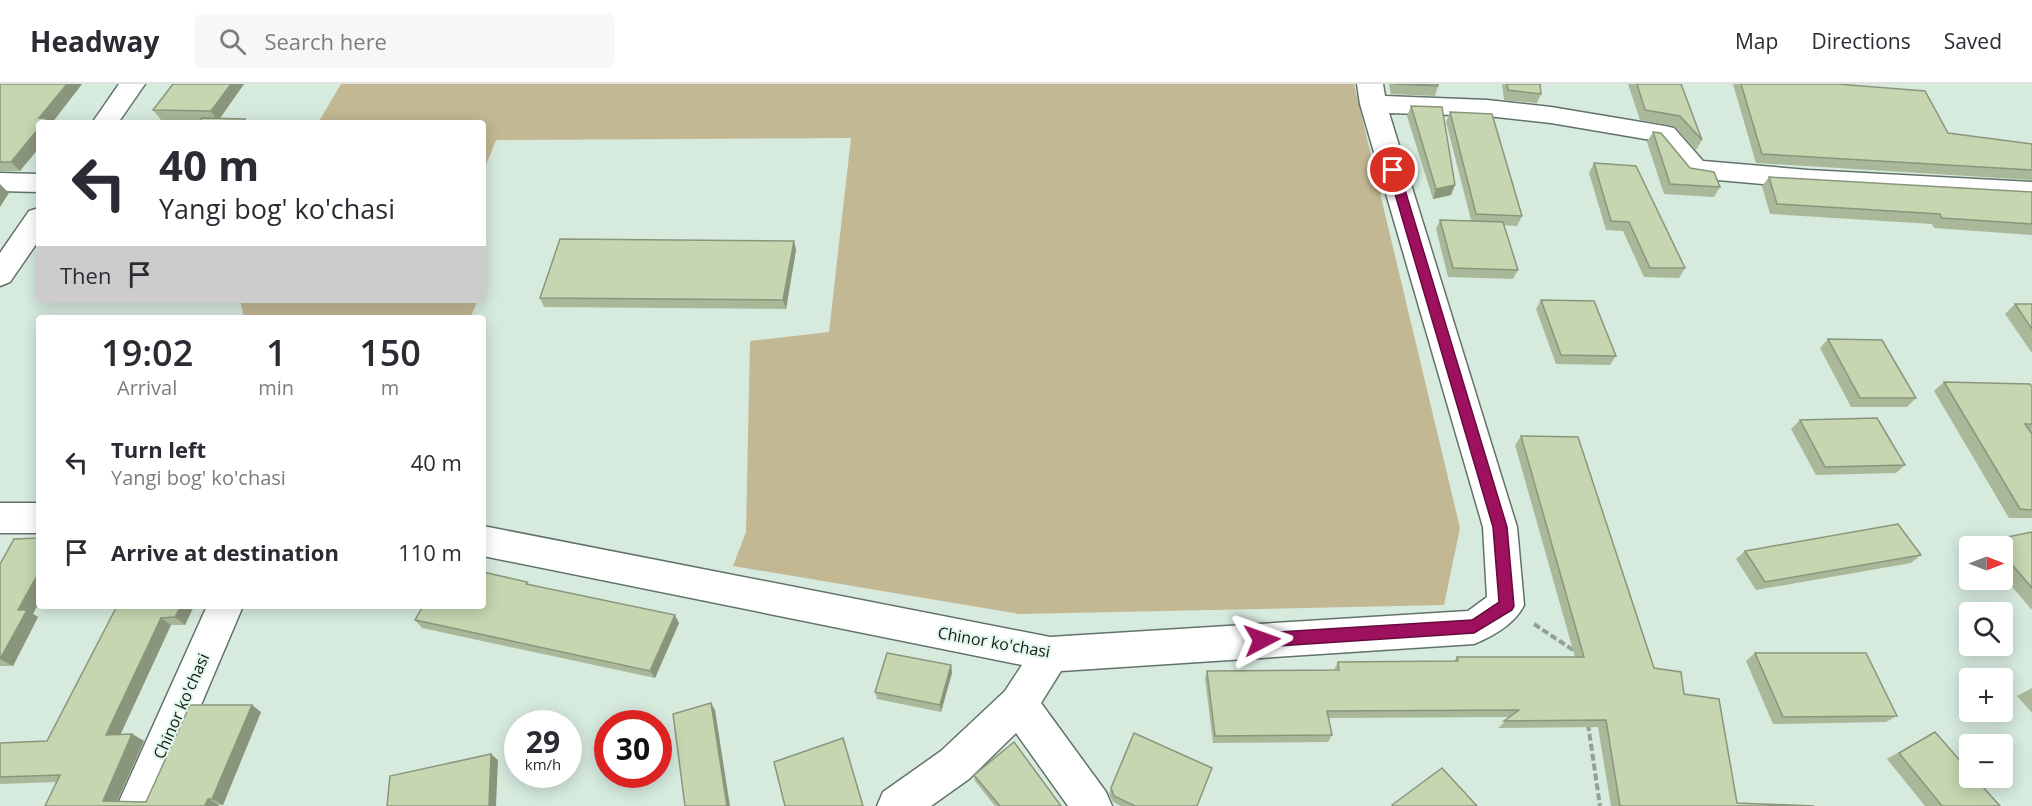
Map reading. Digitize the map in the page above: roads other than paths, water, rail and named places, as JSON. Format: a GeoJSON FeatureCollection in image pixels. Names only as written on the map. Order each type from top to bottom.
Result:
{"type":"FeatureCollection","features":[{"type":"Feature","properties":{"kind":"street"},"geometry":{"type":"LineString","coordinates":[[107,120],[132,84]]}},
{"type":"Feature","properties":{"kind":"street"},"geometry":{"type":"LineString","coordinates":[[1372,94],[1541,114],[1665,134],[1695,169],[1819,180],[2032,190]]}},
{"type":"Feature","properties":{"kind":"street","name":"Chinor ko'chasi"},"geometry":{"type":"LineString","coordinates":[[486,542],[1050,654],[1474,627],[1506,606],[1500,527],[1372,94]]}},
{"type":"Feature","properties":{"kind":"street"},"geometry":{"type":"LineString","coordinates":[[0,182],[36,183]]}},
{"type":"Feature","properties":{"kind":"street"},"geometry":{"type":"LineString","coordinates":[[0,274],[36,222]]}},
{"type":"Feature","properties":{"kind":"street"},"geometry":{"type":"LineString","coordinates":[[0,519],[36,518]]}},
{"type":"Feature","properties":{"kind":"street","name":"Chinor ko'chasi"},"geometry":{"type":"LineString","coordinates":[[137,806],[224,609]]}},
{"type":"Feature","properties":{"kind":"street"},"geometry":{"type":"LineString","coordinates":[[897,806],[955,765],[1019,704],[1050,654]]}},
{"type":"Feature","properties":{"kind":"street"},"geometry":{"type":"LineString","coordinates":[[1019,704],[1092,806]]}}]}
